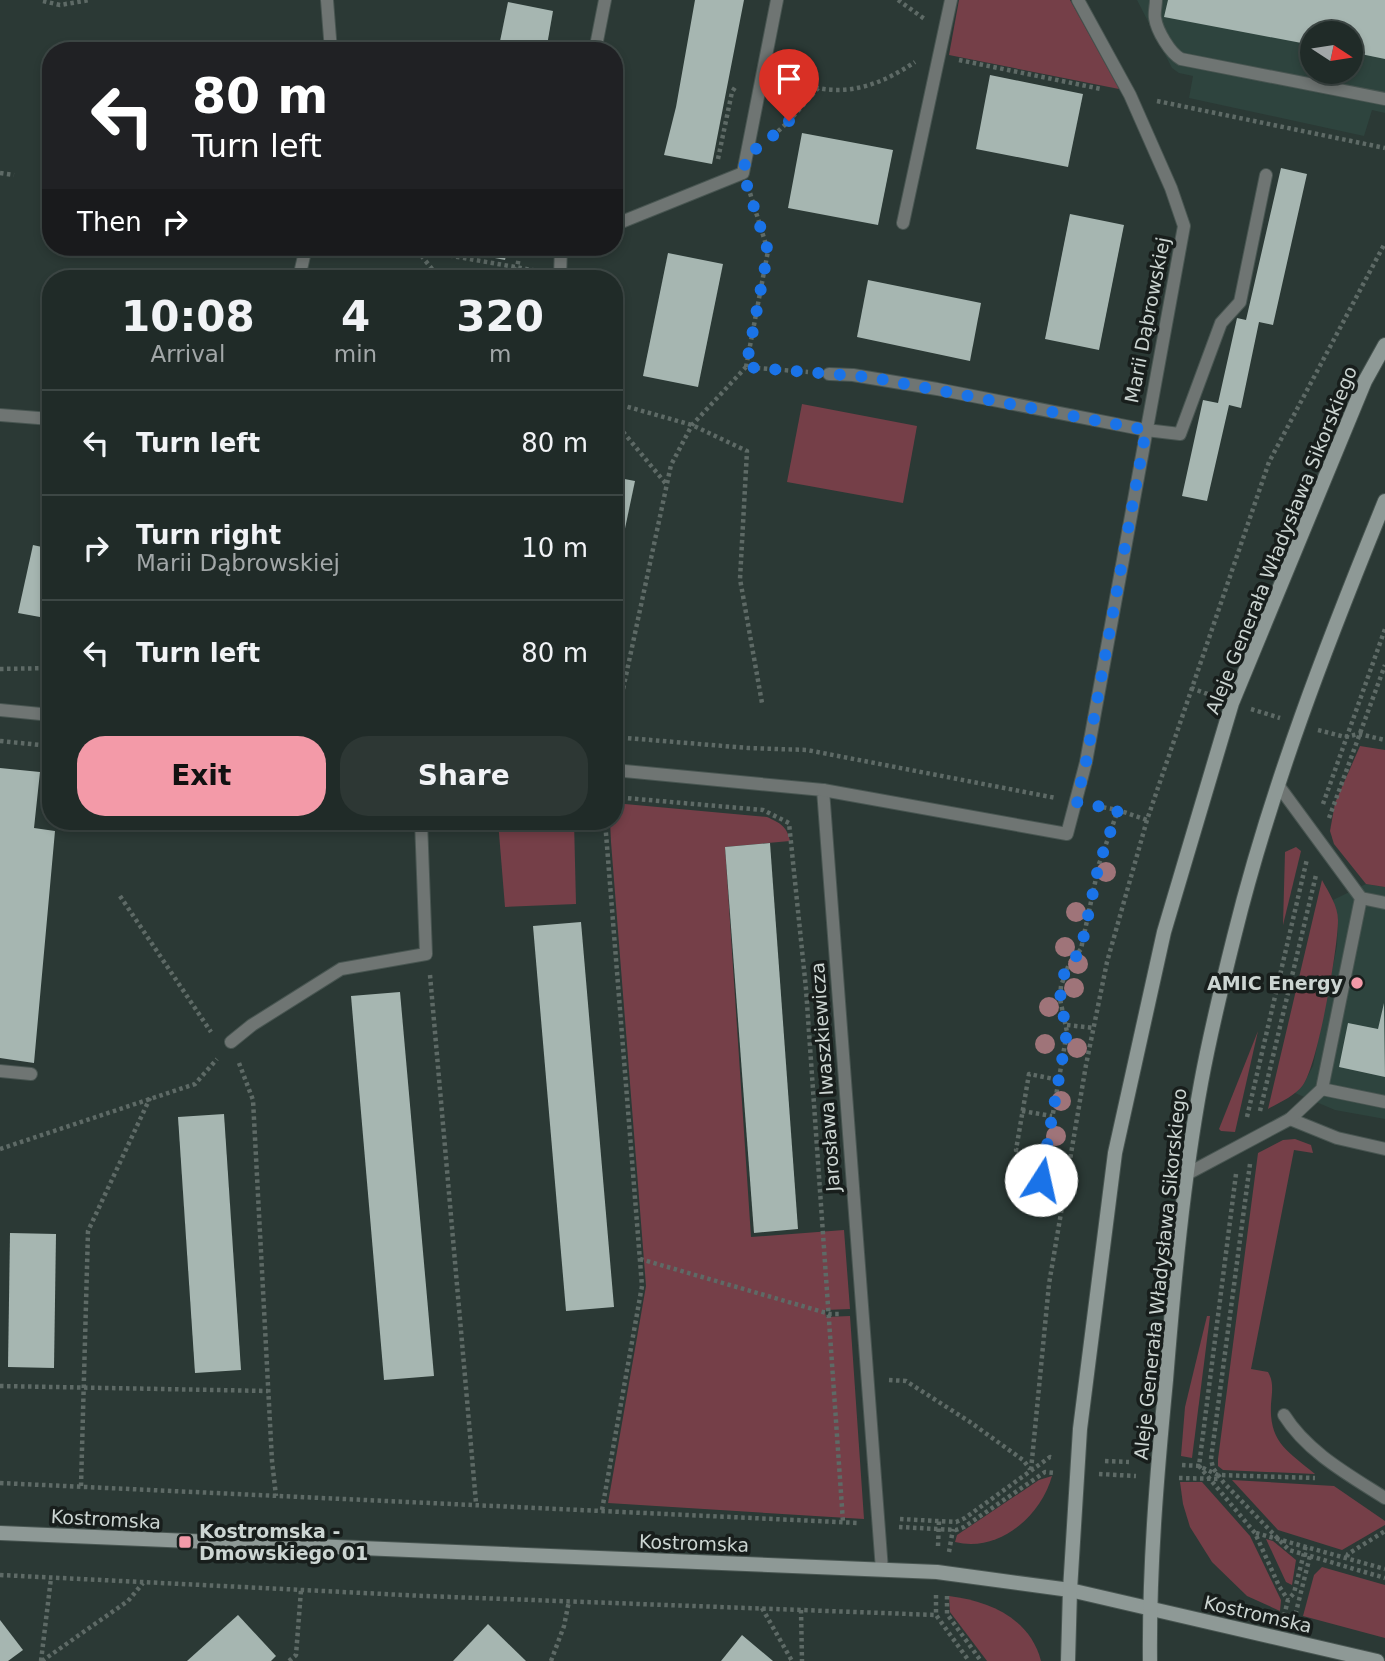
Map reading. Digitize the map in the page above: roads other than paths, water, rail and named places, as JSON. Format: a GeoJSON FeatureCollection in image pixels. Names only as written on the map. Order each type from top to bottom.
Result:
{"type":"FeatureCollection","features":[{"type":"Feature","properties":{"kind":"main road","name":"Aleje Generała Władysława Sikorskiego"},"geometry":{"type":"LineString","coordinates":[[1068,1661],[1080,1429],[1115,1153],[1164,932],[1232,703],[1366,381],[1385,345]]}},
{"type":"Feature","properties":{"kind":"main road","name":"Aleje Generała Władysława Sikorskiego"},"geometry":{"type":"LineString","coordinates":[[1150,1661],[1149,1609],[1158,1464],[1187,1174],[1201,1082],[1234,935],[1278,785],[1341,608],[1385,501]]}},
{"type":"Feature","properties":{"kind":"main road","name":"Kostromska"},"geometry":{"type":"LineString","coordinates":[[0,1533],[937,1572],[1070,1590],[1377,1661]]}},
{"type":"Feature","properties":{"kind":"lane"},"geometry":{"type":"LineString","coordinates":[[327,0],[330,42]]}},
{"type":"Feature","properties":{"kind":"lane"},"geometry":{"type":"LineString","coordinates":[[597,42],[605,0]]}},
{"type":"Feature","properties":{"kind":"lane"},"geometry":{"type":"LineString","coordinates":[[623,221],[743,173],[777,0]]}},
{"type":"Feature","properties":{"kind":"lane"},"geometry":{"type":"LineString","coordinates":[[903,223],[951,0]]}},
{"type":"Feature","properties":{"kind":"lane","name":"Marii Dąbrowskiej"},"geometry":{"type":"LineString","coordinates":[[823,790],[1067,834],[1086,762],[1184,226],[1171,188],[1130,95],[1078,0]]}},
{"type":"Feature","properties":{"kind":"lane"},"geometry":{"type":"LineString","coordinates":[[1156,0],[1155,20],[1172,52],[1181,59],[1385,99]]}},
{"type":"Feature","properties":{"kind":"lane"},"geometry":{"type":"LineString","coordinates":[[830,374],[861,376],[1146,430],[1180,433],[1221,323],[1240,302],[1266,175]]}},
{"type":"Feature","properties":{"kind":"lane"},"geometry":{"type":"LineString","coordinates":[[0,415],[42,418]]}},
{"type":"Feature","properties":{"kind":"lane"},"geometry":{"type":"LineString","coordinates":[[0,709],[42,714]]}},
{"type":"Feature","properties":{"kind":"lane"},"geometry":{"type":"LineString","coordinates":[[623,771],[823,790]]}},
{"type":"Feature","properties":{"kind":"lane"},"geometry":{"type":"LineString","coordinates":[[1278,785],[1361,898],[1385,903]]}},
{"type":"Feature","properties":{"kind":"lane","name":"Jarosława Iwaszkiewicza"},"geometry":{"type":"LineString","coordinates":[[823,790],[882,1570]]}},
{"type":"Feature","properties":{"kind":"lane"},"geometry":{"type":"LineString","coordinates":[[231,1042],[252,1025],[341,969],[426,954],[421,830]]}},
{"type":"Feature","properties":{"kind":"lane"},"geometry":{"type":"LineString","coordinates":[[1187,1174],[1290,1119],[1322,1089],[1361,898]]}},
{"type":"Feature","properties":{"kind":"lane"},"geometry":{"type":"LineString","coordinates":[[0,1071],[31,1074]]}},
{"type":"Feature","properties":{"kind":"lane"},"geometry":{"type":"LineString","coordinates":[[1322,1089],[1385,1102]]}},
{"type":"Feature","properties":{"kind":"lane"},"geometry":{"type":"LineString","coordinates":[[1290,1119],[1337,1138],[1385,1149]]}},
{"type":"Feature","properties":{"kind":"lane"},"geometry":{"type":"LineString","coordinates":[[1284,1415],[1295,1433],[1335,1465],[1385,1498]]}},
{"type":"Feature","properties":{"kind":"place","name":"AMIC Energy"},"geometry":{"type":"Point","coordinates":[1357,983]}},
{"type":"Feature","properties":{"kind":"place","name":"Kostromska - Dmowskiego 01"},"geometry":{"type":"Point","coordinates":[185,1542]}}]}
